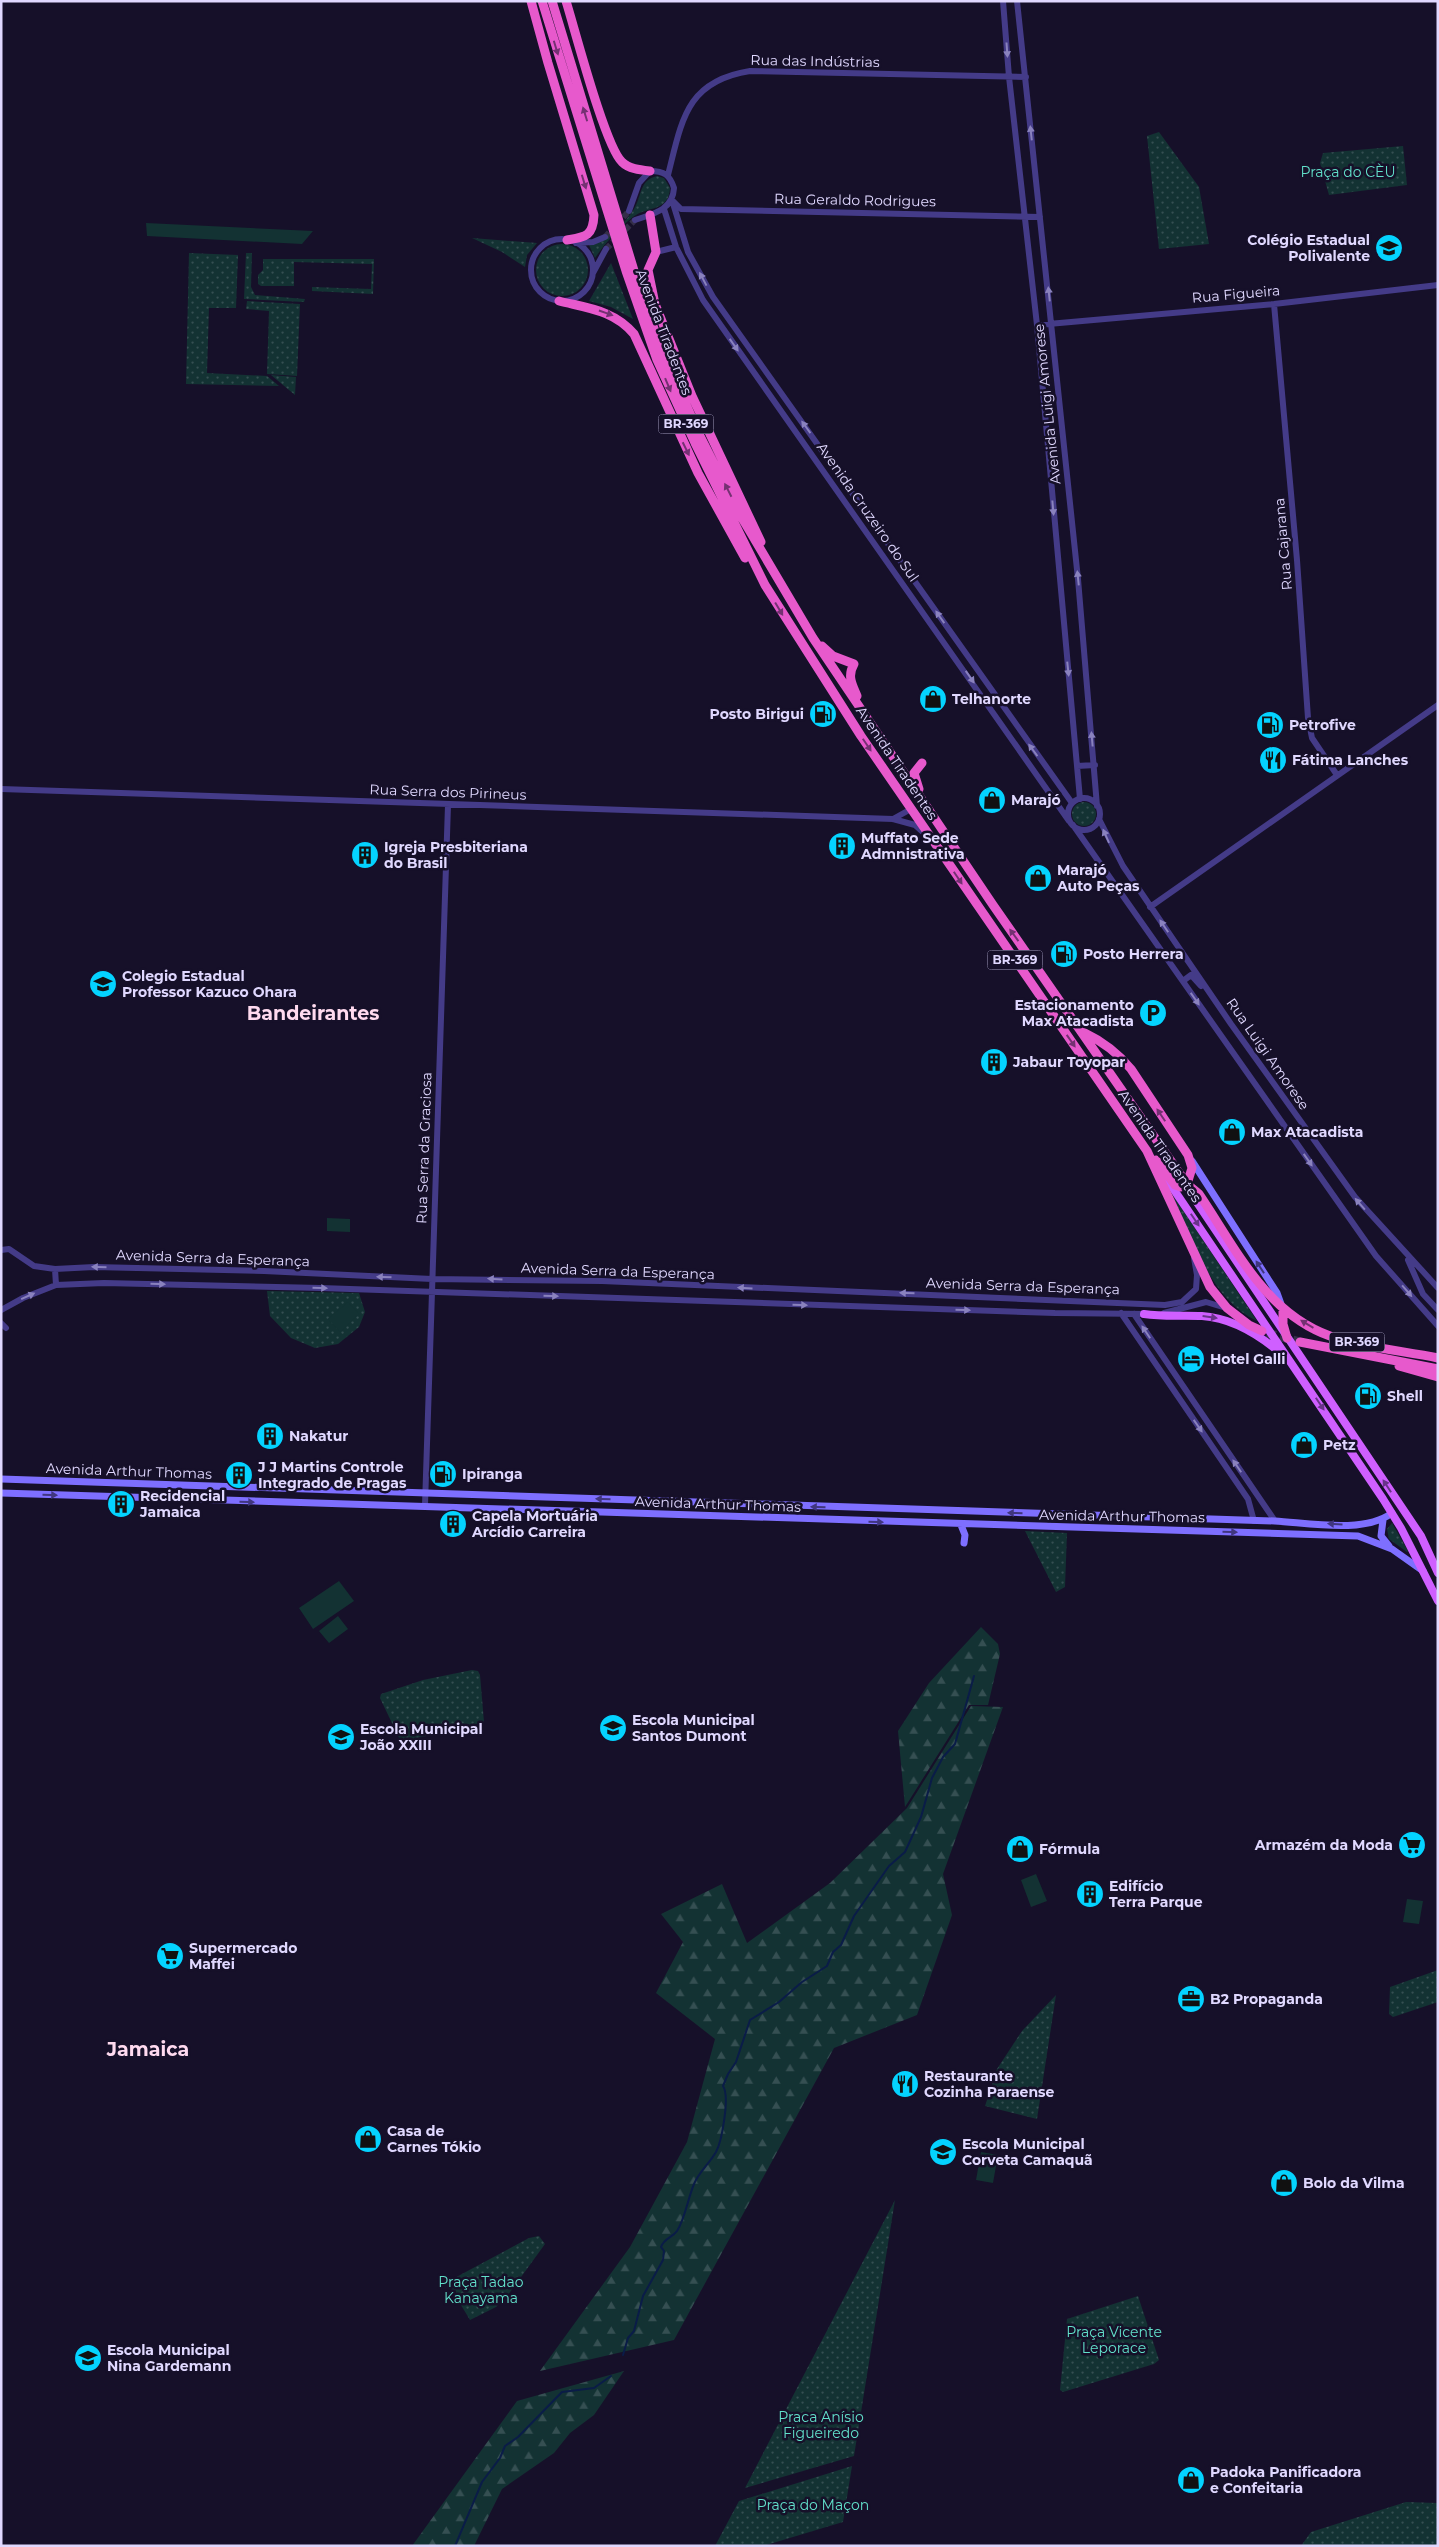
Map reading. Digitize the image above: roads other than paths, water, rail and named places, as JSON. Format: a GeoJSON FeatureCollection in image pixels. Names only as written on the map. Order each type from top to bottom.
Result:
{"type":"FeatureCollection","features":[{"type":"Feature","properties":{"kind":"highway"},"geometry":{"type":"LineString","coordinates":[[531,1],[594,215],[594,227],[588,234],[584,237],[566,240]]}},
{"type":"Feature","properties":{"kind":"highway","name":"Avenida Tiradentes"},"geometry":{"type":"LineString","coordinates":[[542,1],[623,262],[654,352],[695,443],[765,584],[806,652],[911,809],[1147,1151]]}},
{"type":"Feature","properties":{"kind":"highway","name":"Avenida Tiradentes"},"geometry":{"type":"LineString","coordinates":[[552,1],[639,287],[661,348],[708,450],[774,575],[812,638],[871,726],[1187,1184]]}},
{"type":"Feature","properties":{"kind":"highway"},"geometry":{"type":"LineString","coordinates":[[566,1],[598,106],[617,156],[629,168],[650,171]]}},
{"type":"Feature","properties":{"kind":"highway"},"geometry":{"type":"LineString","coordinates":[[650,215],[656,252],[648,270],[655,304],[692,396],[754,524],[774,575]]}},
{"type":"Feature","properties":{"kind":"highway"},"geometry":{"type":"LineString","coordinates":[[559,301],[612,314],[620,319],[634,334],[669,413],[720,516],[747,561],[765,584]]}},
{"type":"Feature","properties":{"kind":"highway"},"geometry":{"type":"LineString","coordinates":[[812,638],[833,656],[854,664],[850,672],[850,680],[871,726]]}},
{"type":"Feature","properties":{"kind":"highway"},"geometry":{"type":"LineString","coordinates":[[922,763],[917,766],[914,777],[931,814]]}},
{"type":"Feature","properties":{"kind":"highway"},"geometry":{"type":"LineString","coordinates":[[911,809],[924,812],[943,840],[970,870]]}},
{"type":"Feature","properties":{"kind":"highway"},"geometry":{"type":"LineString","coordinates":[[1082,1032],[1100,1040],[1122,1058],[1130,1069],[1188,1155],[1192,1168],[1187,1184],[1181,1187],[1175,1184],[1147,1151]]}},
{"type":"Feature","properties":{"kind":"highway"},"geometry":{"type":"LineString","coordinates":[[1100,1040],[1110,1071]]}},
{"type":"Feature","properties":{"kind":"highway","name":"BR-369"},"geometry":{"type":"LineString","coordinates":[[1147,1151],[1169,1194],[1210,1287],[1227,1308],[1249,1325],[1262,1331]]}},
{"type":"Feature","properties":{"kind":"highway","name":"BR-369"},"geometry":{"type":"LineString","coordinates":[[1187,1184],[1199,1194],[1266,1293],[1282,1309],[1308,1326],[1332,1337],[1438,1358]]}},
{"type":"Feature","properties":{"kind":"highway"},"geometry":{"type":"LineString","coordinates":[[1282,1309],[1283,1324],[1287,1338]]}},
{"type":"Feature","properties":{"kind":"highway","name":"BR-369"},"geometry":{"type":"LineString","coordinates":[[1300,1342],[1438,1369]]}},
{"type":"Feature","properties":{"kind":"highway"},"geometry":{"type":"LineString","coordinates":[[1360,1354],[1438,1377]]}},
{"type":"Feature","properties":{"kind":"main road","name":"Avenida Tiradentes"},"geometry":{"type":"LineString","coordinates":[[1147,1151],[1392,1513],[1438,1601]]}},
{"type":"Feature","properties":{"kind":"main road"},"geometry":{"type":"LineString","coordinates":[[1188,1155],[1277,1293],[1282,1309]]}},
{"type":"Feature","properties":{"kind":"main road","name":"Avenida Tiradentes"},"geometry":{"type":"LineString","coordinates":[[1187,1184],[1192,1195],[1287,1338],[1421,1536],[1438,1573]]}},
{"type":"Feature","properties":{"kind":"main road"},"geometry":{"type":"LineString","coordinates":[[1144,1314],[1166,1318],[1210,1317],[1231,1322],[1265,1341],[1294,1366],[1305,1368],[1314,1376]]}},
{"type":"Feature","properties":{"kind":"main road","name":"Avenida Arthur Thomas"},"geometry":{"type":"LineString","coordinates":[[1,1479],[1275,1521],[1342,1525],[1383,1520]]}},
{"type":"Feature","properties":{"kind":"main road","name":"Avenida Arthur Thomas"},"geometry":{"type":"LineString","coordinates":[[1,1493],[301,1504],[425,1505],[981,1526],[1049,1526],[1358,1536],[1392,1549],[1424,1572]]}},
{"type":"Feature","properties":{"kind":"main road"},"geometry":{"type":"LineString","coordinates":[[621,1500],[621,1512]]}},
{"type":"Feature","properties":{"kind":"main road"},"geometry":{"type":"LineString","coordinates":[[734,1504],[734,1517]]}},
{"type":"Feature","properties":{"kind":"main road"},"geometry":{"type":"LineString","coordinates":[[844,1507],[844,1520]]}},
{"type":"Feature","properties":{"kind":"main road"},"geometry":{"type":"LineString","coordinates":[[981,1526],[994,1513]]}},
{"type":"Feature","properties":{"kind":"main road"},"geometry":{"type":"LineString","coordinates":[[1392,1549],[1381,1536],[1383,1520],[1392,1513],[1402,1515],[1421,1536]]}},
{"type":"Feature","properties":{"kind":"main road"},"geometry":{"type":"LineString","coordinates":[[1049,1514],[1049,1526]]}},
{"type":"Feature","properties":{"kind":"main road"},"geometry":{"type":"LineString","coordinates":[[1254,1521],[1254,1533]]}},
{"type":"Feature","properties":{"kind":"main road"},"geometry":{"type":"LineString","coordinates":[[1286,1534],[1312,1529],[1316,1523]]}},
{"type":"Feature","properties":{"kind":"main road"},"geometry":{"type":"LineString","coordinates":[[961,1525],[965,1535],[964,1543]]}},
{"type":"Feature","properties":{"kind":"street","name":"Avenida Luigi Amorese"},"geometry":{"type":"LineString","coordinates":[[1003,1],[1009,76],[1037,325],[1080,798]]}},
{"type":"Feature","properties":{"kind":"street","name":"Avenida Luigi Amorese"},"geometry":{"type":"LineString","coordinates":[[1017,1],[1052,323],[1095,764],[1097,806]]}},
{"type":"Feature","properties":{"kind":"street","name":"Rua das Indústrias"},"geometry":{"type":"LineString","coordinates":[[668,175],[687,108],[706,87],[729,74],[750,71],[1026,77]]}},
{"type":"Feature","properties":{"kind":"street"},"geometry":{"type":"LineString","coordinates":[[629,211],[639,183],[650,171],[661,171],[668,175]]}},
{"type":"Feature","properties":{"kind":"street","name":"Avenida Cruzeiro do Sul"},"geometry":{"type":"LineString","coordinates":[[668,175],[674,188],[672,200],[688,252],[718,304],[1072,804]]}},
{"type":"Feature","properties":{"kind":"street"},"geometry":{"type":"LineString","coordinates":[[635,220],[664,209],[672,200]]}},
{"type":"Feature","properties":{"kind":"street","name":"Rua Geraldo Rodrigues"},"geometry":{"type":"LineString","coordinates":[[672,200],[681,209],[1040,217]]}},
{"type":"Feature","properties":{"kind":"street","name":"Avenida Cruzeiro do Sul"},"geometry":{"type":"LineString","coordinates":[[664,209],[676,247],[706,305],[1071,823]]}},
{"type":"Feature","properties":{"kind":"street"},"geometry":{"type":"LineString","coordinates":[[605,237],[593,242],[576,243],[566,240],[553,240],[542,246],[535,255],[531,266],[532,278],[544,296],[559,301],[571,300],[581,294],[588,285],[606,249]]}},
{"type":"Feature","properties":{"kind":"street"},"geometry":{"type":"LineString","coordinates":[[576,243],[589,256],[592,274]]}},
{"type":"Feature","properties":{"kind":"street"},"geometry":{"type":"LineString","coordinates":[[656,252],[676,247]]}},
{"type":"Feature","properties":{"kind":"street","name":"Rua Figueira"},"geometry":{"type":"LineString","coordinates":[[1037,325],[1274,304],[1438,285]]}},
{"type":"Feature","properties":{"kind":"street"},"geometry":{"type":"LineString","coordinates":[[706,305],[718,304]]}},
{"type":"Feature","properties":{"kind":"street","name":"Rua Cajarana"},"geometry":{"type":"LineString","coordinates":[[1274,304],[1297,560],[1308,718],[1312,738],[1337,776]]}},
{"type":"Feature","properties":{"kind":"street"},"geometry":{"type":"LineString","coordinates":[[1150,907],[1438,705]]}},
{"type":"Feature","properties":{"kind":"street"},"geometry":{"type":"LineString","coordinates":[[1077,766],[1095,764]]}},
{"type":"Feature","properties":{"kind":"street","name":"Rua Serra dos Pirineus"},"geometry":{"type":"LineString","coordinates":[[1,789],[893,818]]}},
{"type":"Feature","properties":{"kind":"street"},"geometry":{"type":"LineString","coordinates":[[1080,798],[1090,799],[1097,806],[1099,819],[1093,827],[1082,830],[1071,823],[1068,812],[1072,804],[1080,798]]}},
{"type":"Feature","properties":{"kind":"street","name":"Rua Serra da Graciosa"},"geometry":{"type":"LineString","coordinates":[[425,1505],[448,805]]}},
{"type":"Feature","properties":{"kind":"street"},"geometry":{"type":"LineString","coordinates":[[893,818],[911,809]]}},
{"type":"Feature","properties":{"kind":"street"},"geometry":{"type":"LineString","coordinates":[[893,818],[915,825],[939,850]]}},
{"type":"Feature","properties":{"kind":"street","name":"Rua Luigi Amorese"},"geometry":{"type":"LineString","coordinates":[[1099,819],[1113,850],[1150,907],[1355,1197],[1438,1288]]}},
{"type":"Feature","properties":{"kind":"street","name":"Rua Luigi Amorese"},"geometry":{"type":"LineString","coordinates":[[1071,823],[1376,1256],[1438,1326]]}},
{"type":"Feature","properties":{"kind":"street"},"geometry":{"type":"LineString","coordinates":[[1183,982],[1191,975],[1215,1001]]}},
{"type":"Feature","properties":{"kind":"street","name":"Avenida Serra da Esperança"},"geometry":{"type":"LineString","coordinates":[[1,1250],[9,1249],[34,1266],[55,1269],[94,1267],[264,1271],[432,1279],[602,1281],[771,1290],[1174,1304],[1189,1298],[1196,1289],[1197,1275],[1193,1252]]}},
{"type":"Feature","properties":{"kind":"street"},"geometry":{"type":"LineString","coordinates":[[1407,1256],[1424,1294],[1438,1310]]}},
{"type":"Feature","properties":{"kind":"street"},"geometry":{"type":"LineString","coordinates":[[55,1269],[56,1285]]}},
{"type":"Feature","properties":{"kind":"street","name":"Avenida Serra da Esperança"},"geometry":{"type":"LineString","coordinates":[[1,1310],[23,1298],[56,1285],[137,1283],[1045,1313],[1167,1313],[1206,1302],[1227,1308]]}},
{"type":"Feature","properties":{"kind":"street"},"geometry":{"type":"LineString","coordinates":[[1121,1313],[1248,1499],[1254,1521]]}},
{"type":"Feature","properties":{"kind":"street"},"geometry":{"type":"LineString","coordinates":[[1134,1314],[1275,1521]]}},
{"type":"Feature","properties":{"kind":"street"},"geometry":{"type":"LineString","coordinates":[[1185,1407],[1193,1401]]}},
{"type":"Feature","properties":{"kind":"waterway"},"geometry":{"type":"LineString","coordinates":[[623,2355],[628,2338],[634,2331],[643,2296],[663,2260],[664,2251],[661,2247],[662,2244],[677,2231],[696,2180],[716,2152],[723,2129],[726,2099],[723,2086],[736,2062],[750,2020],[779,2002],[802,1982],[827,1966],[833,1952],[841,1945],[854,1916],[889,1866],[905,1852],[921,1817],[932,1778],[943,1757],[955,1744],[974,1676]]}},
{"type":"Feature","properties":{"kind":"waterway"},"geometry":{"type":"LineString","coordinates":[[455,2546],[482,2482],[500,2458],[505,2446],[518,2437],[562,2392],[594,2388],[611,2376]]}},
{"type":"Feature","properties":{"kind":"tunnel"},"geometry":{"type":"LineString","coordinates":[[605,237],[629,211]]}},
{"type":"Feature","properties":{"kind":"tunnel"},"geometry":{"type":"LineString","coordinates":[[606,249],[635,220]]}},
{"type":"Feature","properties":{"kind":"tunnel"},"geometry":{"type":"LineString","coordinates":[[1267,1333],[1300,1342]]}},
{"type":"Feature","properties":{"kind":"place","name":"Colégio Estadual Polivalente"},"geometry":{"type":"Point","coordinates":[1389,248]}},
{"type":"Feature","properties":{"kind":"place","name":"Telhanorte"},"geometry":{"type":"Point","coordinates":[933,699]}},
{"type":"Feature","properties":{"kind":"place","name":"Posto Birigui"},"geometry":{"type":"Point","coordinates":[823,714]}},
{"type":"Feature","properties":{"kind":"place","name":"Petrofive"},"geometry":{"type":"Point","coordinates":[1270,725]}},
{"type":"Feature","properties":{"kind":"place","name":"Fátima Lanches"},"geometry":{"type":"Point","coordinates":[1273,760]}},
{"type":"Feature","properties":{"kind":"place","name":"Marajó"},"geometry":{"type":"Point","coordinates":[992,800]}},
{"type":"Feature","properties":{"kind":"place","name":"Muffato Sede Admnistrativa"},"geometry":{"type":"Point","coordinates":[842,846]}},
{"type":"Feature","properties":{"kind":"place","name":"Igreja Presbiteriana do Brasil"},"geometry":{"type":"Point","coordinates":[365,855]}},
{"type":"Feature","properties":{"kind":"place","name":"Marajó Auto Peças"},"geometry":{"type":"Point","coordinates":[1038,878]}},
{"type":"Feature","properties":{"kind":"place","name":"Posto Herrera"},"geometry":{"type":"Point","coordinates":[1064,954]}},
{"type":"Feature","properties":{"kind":"place","name":"Colegio Estadual Professor Kazuco Ohara"},"geometry":{"type":"Point","coordinates":[103,984]}},
{"type":"Feature","properties":{"kind":"place","name":"Estacionamento Max Atacadista"},"geometry":{"type":"Point","coordinates":[1153,1013]}},
{"type":"Feature","properties":{"kind":"place","name":"Jabaur Toyopar"},"geometry":{"type":"Point","coordinates":[994,1062]}},
{"type":"Feature","properties":{"kind":"place","name":"Max Atacadista"},"geometry":{"type":"Point","coordinates":[1232,1132]}},
{"type":"Feature","properties":{"kind":"place","name":"Hotel Galli"},"geometry":{"type":"Point","coordinates":[1191,1359]}},
{"type":"Feature","properties":{"kind":"place","name":"Shell"},"geometry":{"type":"Point","coordinates":[1368,1396]}},
{"type":"Feature","properties":{"kind":"place","name":"Nakatur"},"geometry":{"type":"Point","coordinates":[270,1436]}},
{"type":"Feature","properties":{"kind":"place","name":"Petz"},"geometry":{"type":"Point","coordinates":[1304,1445]}},
{"type":"Feature","properties":{"kind":"place","name":"Ipiranga"},"geometry":{"type":"Point","coordinates":[443,1474]}},
{"type":"Feature","properties":{"kind":"place","name":"J J Martins Controle Integrado de Pragas"},"geometry":{"type":"Point","coordinates":[239,1475]}},
{"type":"Feature","properties":{"kind":"place","name":"Recidencial Jamaica"},"geometry":{"type":"Point","coordinates":[121,1504]}},
{"type":"Feature","properties":{"kind":"place","name":"Capela Mortuária Arcídio Carreira"},"geometry":{"type":"Point","coordinates":[453,1524]}},
{"type":"Feature","properties":{"kind":"place","name":"Escola Municipal Santos Dumont"},"geometry":{"type":"Point","coordinates":[613,1728]}},
{"type":"Feature","properties":{"kind":"place","name":"Escola Municipal João XXIII"},"geometry":{"type":"Point","coordinates":[341,1737]}},
{"type":"Feature","properties":{"kind":"place","name":"Armazém da Moda"},"geometry":{"type":"Point","coordinates":[1412,1845]}},
{"type":"Feature","properties":{"kind":"place","name":"Fórmula"},"geometry":{"type":"Point","coordinates":[1020,1849]}},
{"type":"Feature","properties":{"kind":"place","name":"Edifício Terra Parque"},"geometry":{"type":"Point","coordinates":[1090,1894]}},
{"type":"Feature","properties":{"kind":"place","name":"Supermercado Maffei"},"geometry":{"type":"Point","coordinates":[170,1956]}},
{"type":"Feature","properties":{"kind":"place","name":"B2 Propaganda"},"geometry":{"type":"Point","coordinates":[1191,1999]}},
{"type":"Feature","properties":{"kind":"place","name":"Restaurante Cozinha Paraense"},"geometry":{"type":"Point","coordinates":[905,2084]}},
{"type":"Feature","properties":{"kind":"place","name":"Casa de Carnes Tókio"},"geometry":{"type":"Point","coordinates":[368,2139]}},
{"type":"Feature","properties":{"kind":"place","name":"Escola Municipal Corveta Camaquã"},"geometry":{"type":"Point","coordinates":[943,2152]}},
{"type":"Feature","properties":{"kind":"place","name":"Bolo da Vilma"},"geometry":{"type":"Point","coordinates":[1284,2183]}},
{"type":"Feature","properties":{"kind":"place","name":"Escola Municipal Nina Gardemann"},"geometry":{"type":"Point","coordinates":[88,2358]}},
{"type":"Feature","properties":{"kind":"place","name":"Padoka Panificadora e Confeitaria"},"geometry":{"type":"Point","coordinates":[1191,2480]}},
{"type":"Feature","properties":{"kind":"district","name":"Bandeirantes"},"geometry":{"type":"Point","coordinates":[313,1013]}},
{"type":"Feature","properties":{"kind":"district","name":"Jamaica"},"geometry":{"type":"Point","coordinates":[148,2049]}},
{"type":"Feature","properties":{"kind":"park label","name":"Praça do CÈU"},"geometry":{"type":"Point","coordinates":[1348,172]}},
{"type":"Feature","properties":{"kind":"park label","name":"Praça Tadao Kanayama"},"geometry":{"type":"Point","coordinates":[481,2290]}},
{"type":"Feature","properties":{"kind":"park label","name":"Praça Vicente Leporace"},"geometry":{"type":"Point","coordinates":[1114,2340]}},
{"type":"Feature","properties":{"kind":"park label","name":"Praca Anísio Figueiredo"},"geometry":{"type":"Point","coordinates":[821,2426]}},
{"type":"Feature","properties":{"kind":"park label","name":"Praça do Maçon"},"geometry":{"type":"Point","coordinates":[813,2505]}}]}
